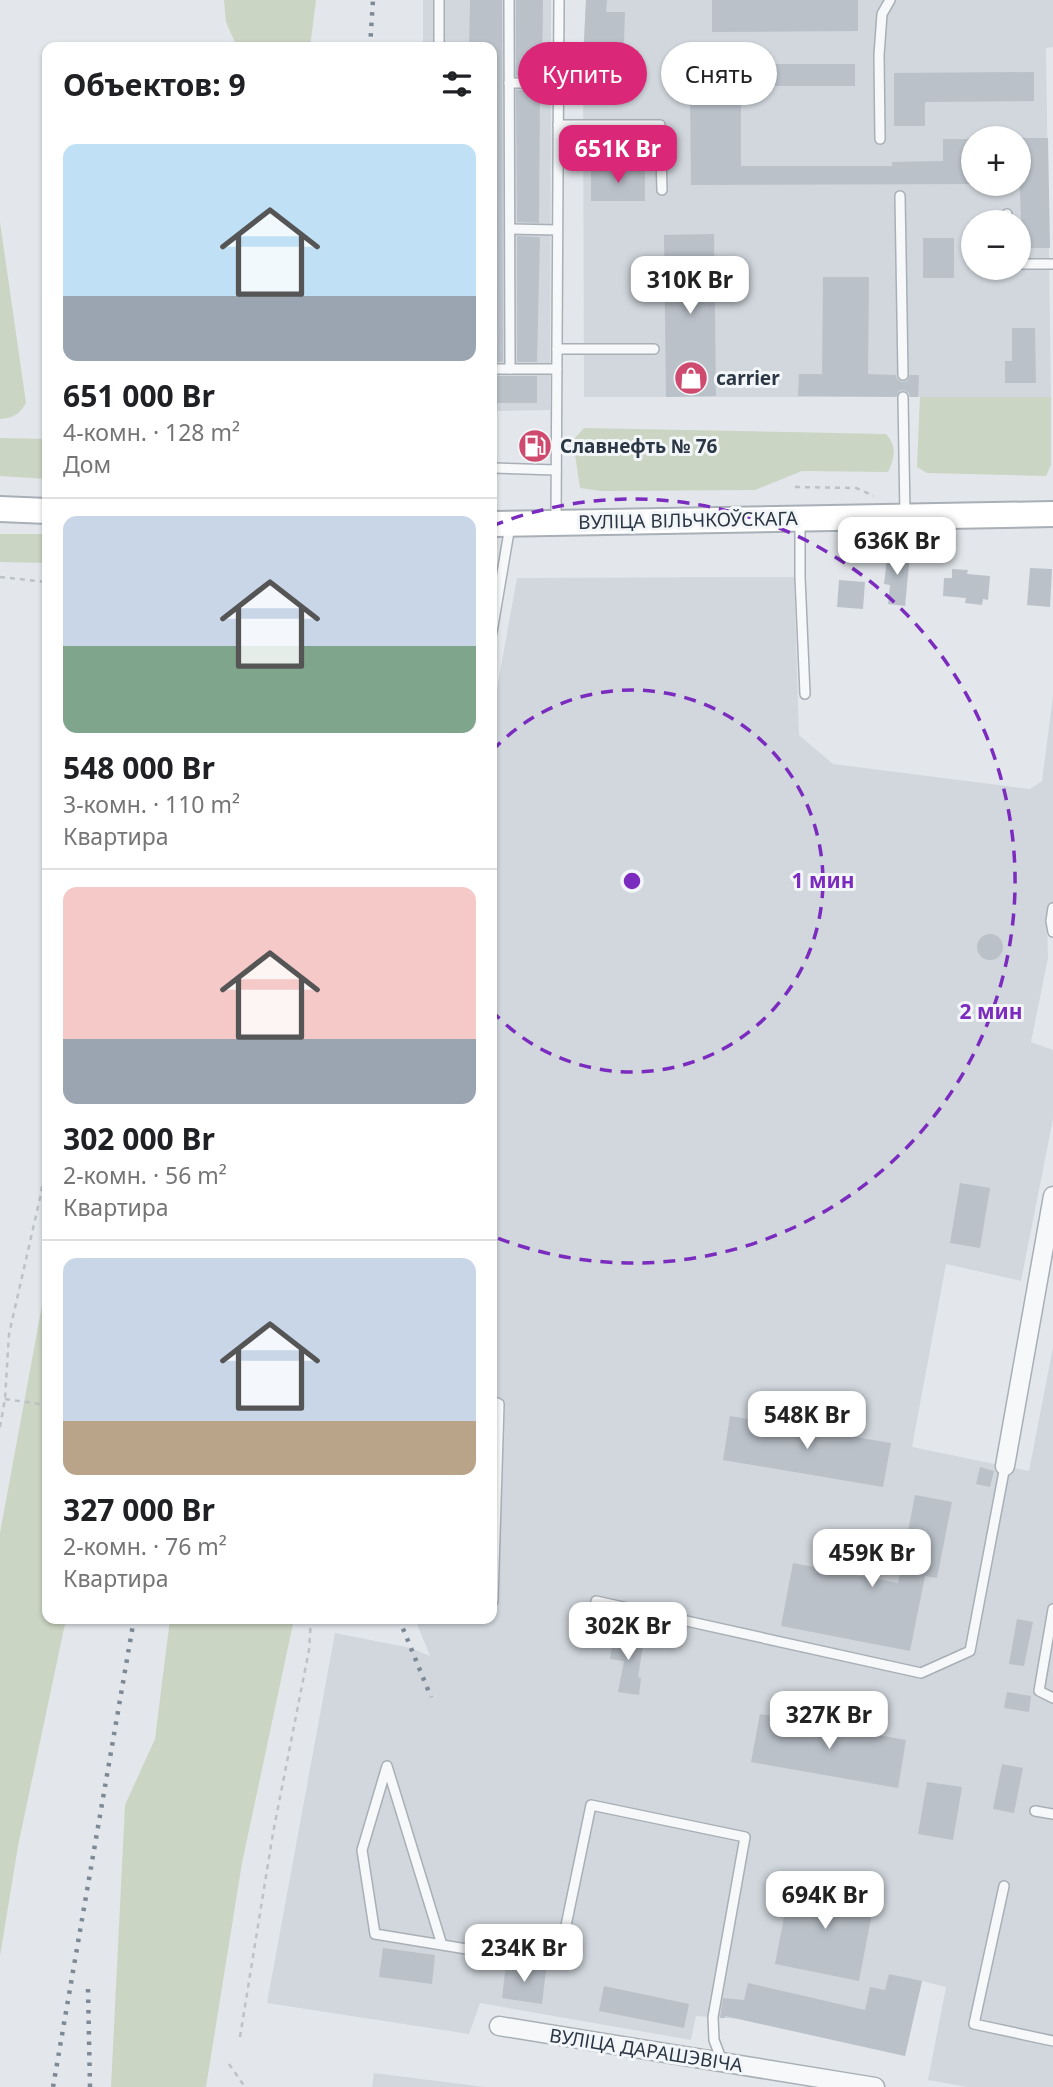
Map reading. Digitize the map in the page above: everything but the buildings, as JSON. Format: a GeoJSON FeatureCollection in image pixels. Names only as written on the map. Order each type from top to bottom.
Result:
{"type":"FeatureCollection","features":[{"type":"Feature","properties":{"kind":"main road"},"geometry":{"type":"LineString","coordinates":[[0,509],[42,511]]}},
{"type":"Feature","properties":{"kind":"main road","name":"ВУЛІЦА ВІЛЬЧКОЎСКАГА"},"geometry":{"type":"LineString","coordinates":[[501,524],[1053,514]]}},
{"type":"Feature","properties":{"kind":"street"},"geometry":{"type":"LineString","coordinates":[[1005,1466],[1053,1196]]}},
{"type":"Feature","properties":{"kind":"street","name":"ВУЛІЦА ДАРАШЭВІЧА"},"geometry":{"type":"LineString","coordinates":[[499,2026],[875,2087]]}},
{"type":"Feature","properties":{"kind":"lane"},"geometry":{"type":"LineString","coordinates":[[439,0],[439,42]]}},
{"type":"Feature","properties":{"kind":"lane"},"geometry":{"type":"LineString","coordinates":[[509,0],[510,369]]}},
{"type":"Feature","properties":{"kind":"lane"},"geometry":{"type":"LineString","coordinates":[[558,42],[559,0]]}},
{"type":"Feature","properties":{"kind":"lane"},"geometry":{"type":"LineString","coordinates":[[880,139],[879,55],[883,15],[890,0]]}},
{"type":"Feature","properties":{"kind":"lane"},"geometry":{"type":"LineString","coordinates":[[509,83],[518,83]]}},
{"type":"Feature","properties":{"kind":"lane"},"geometry":{"type":"LineString","coordinates":[[556,523],[558,105]]}},
{"type":"Feature","properties":{"kind":"lane"},"geometry":{"type":"LineString","coordinates":[[558,125],[660,125],[662,190]]}},
{"type":"Feature","properties":{"kind":"lane"},"geometry":{"type":"LineString","coordinates":[[900,196],[903,375]]}},
{"type":"Feature","properties":{"kind":"lane"},"geometry":{"type":"LineString","coordinates":[[509,229],[557,230]]}},
{"type":"Feature","properties":{"kind":"lane"},"geometry":{"type":"LineString","coordinates":[[1031,264],[1053,264]]}},
{"type":"Feature","properties":{"kind":"lane"},"geometry":{"type":"LineString","coordinates":[[557,349],[654,349]]}},
{"type":"Feature","properties":{"kind":"lane"},"geometry":{"type":"LineString","coordinates":[[497,369],[557,369]]}},
{"type":"Feature","properties":{"kind":"lane"},"geometry":{"type":"LineString","coordinates":[[903,397],[905,516]]}},
{"type":"Feature","properties":{"kind":"lane"},"geometry":{"type":"LineString","coordinates":[[497,468],[556,470]]}},
{"type":"Feature","properties":{"kind":"lane"},"geometry":{"type":"LineString","coordinates":[[800,518],[805,694]]}},
{"type":"Feature","properties":{"kind":"lane"},"geometry":{"type":"LineString","coordinates":[[497,606],[505,565],[501,524]]}},
{"type":"Feature","properties":{"kind":"lane"},"geometry":{"type":"LineString","coordinates":[[1053,908],[1053,932]]}},
{"type":"Feature","properties":{"kind":"lane"},"geometry":{"type":"LineString","coordinates":[[497,1403],[497,1470]]}},
{"type":"Feature","properties":{"kind":"lane"},"geometry":{"type":"LineString","coordinates":[[596,1601],[921,1673],[970,1651],[1005,1466]]}},
{"type":"Feature","properties":{"kind":"lane"},"geometry":{"type":"LineString","coordinates":[[1053,1609],[1039,1690],[1053,1698]]}},
{"type":"Feature","properties":{"kind":"lane"},"geometry":{"type":"LineString","coordinates":[[442,1945],[387,1766],[362,1850],[375,1934],[558,1965],[591,1805],[745,1837],[713,2017],[714,2040],[723,2063]]}},
{"type":"Feature","properties":{"kind":"lane"},"geometry":{"type":"LineString","coordinates":[[1035,1811],[1053,1814]]}},
{"type":"Feature","properties":{"kind":"lane"},"geometry":{"type":"LineString","coordinates":[[1004,1886],[974,2024],[1053,2041]]}},
{"type":"Feature","properties":{"kind":"path"},"geometry":{"type":"LineString","coordinates":[[0,578],[42,582]]}},
{"type":"Feature","properties":{"kind":"path"},"geometry":{"type":"LineString","coordinates":[[0,1427],[5,1399],[9,1334],[42,1187]]}},
{"type":"Feature","properties":{"kind":"path"},"geometry":{"type":"LineString","coordinates":[[5,1399],[42,1404]]}},
{"type":"Feature","properties":{"kind":"path"},"geometry":{"type":"LineString","coordinates":[[240,2037],[273,1833],[309,1650],[311,1624]]}},
{"type":"Feature","properties":{"kind":"path"},"geometry":{"type":"LineString","coordinates":[[229,2064],[245,2087]]}},
{"type":"Feature","properties":{"kind":"shaded area"},"geometry":{"type":"Polygon","coordinates":[[[423,0],[551,0],[551,42],[518,42],[518,105],[551,105],[550,410],[497,411],[497,42],[423,42],[423,0]]]}},
{"type":"Feature","properties":{"kind":"shaded area"},"geometry":{"type":"Polygon","coordinates":[[[586,0],[1053,0],[1053,47],[1046,48],[1051,397],[584,397],[583,105],[647,105],[647,42],[584,42],[586,0]]]}},
{"type":"Feature","properties":{"kind":"shaded area"},"geometry":{"type":"Polygon","coordinates":[[[794,577],[799,735],[833,764],[1030,789],[1042,781],[1053,696],[1053,921],[1047,921],[1048,958],[1031,1042],[1053,1050],[1053,1119],[1021,1281],[946,1264],[912,1447],[1029,1471],[1053,1347],[1053,2087],[967,2087],[928,2080],[946,1987],[922,1981],[905,2056],[740,2019],[696,2016],[691,2040],[480,2003],[469,2034],[267,2003],[335,1633],[411,1648],[430,1656],[417,1624],[497,1624],[497,688],[517,578],[794,577]]]}},
{"type":"Feature","properties":{"kind":"shaded area"},"geometry":{"type":"Polygon","coordinates":[[[374,2073],[485,2087],[372,2087],[374,2073]]]}},
{"type":"Feature","properties":{"kind":"green space"},"geometry":{"type":"Polygon","coordinates":[[[224,0],[316,0],[311,42],[235,42],[226,22],[224,0]]]}},
{"type":"Feature","properties":{"kind":"green space"},"geometry":{"type":"Polygon","coordinates":[[[0,222],[26,403],[16,415],[0,419],[0,222]]]}},
{"type":"Feature","properties":{"kind":"green space"},"geometry":{"type":"Polygon","coordinates":[[[920,397],[1051,397],[1051,465],[1046,476],[927,473],[917,467],[920,397]]]}},
{"type":"Feature","properties":{"kind":"green space"},"geometry":{"type":"Polygon","coordinates":[[[584,428],[886,434],[892,443],[893,457],[888,472],[802,471],[755,490],[601,491],[580,488],[574,448],[575,438],[584,428]]]}},
{"type":"Feature","properties":{"kind":"green space"},"geometry":{"type":"Polygon","coordinates":[[[0,438],[42,439],[42,479],[0,476],[0,438]]]}},
{"type":"Feature","properties":{"kind":"green space"},"geometry":{"type":"Polygon","coordinates":[[[0,534],[42,534],[42,563],[0,562],[0,534]]]}},
{"type":"Feature","properties":{"kind":"green space"},"geometry":{"type":"Polygon","coordinates":[[[42,1305],[42,1624],[65,1624],[18,1846],[0,1956],[0,1533],[42,1305]]]}},
{"type":"Feature","properties":{"kind":"green space"},"geometry":{"type":"Polygon","coordinates":[[[169,1624],[293,1624],[242,1863],[206,2087],[111,2087],[125,1805],[155,1739],[169,1624]]]}},
{"type":"Feature","properties":{"kind":"railway"},"geometry":{"type":"LineString","coordinates":[[370,42],[373,0]]}},
{"type":"Feature","properties":{"kind":"railway"},"geometry":{"type":"LineString","coordinates":[[53,2087],[133,1624]]}},
{"type":"Feature","properties":{"kind":"railway"},"geometry":{"type":"LineString","coordinates":[[401,1624],[431,1697]]}},
{"type":"Feature","properties":{"kind":"railway"},"geometry":{"type":"LineString","coordinates":[[88,1989],[90,2087]]}},
{"type":"Feature","properties":{"kind":"place","name":"carrier"},"geometry":{"type":"Point","coordinates":[691,378]}},
{"type":"Feature","properties":{"kind":"place","name":"Славнефть № 76"},"geometry":{"type":"Point","coordinates":[535,446]}}]}
